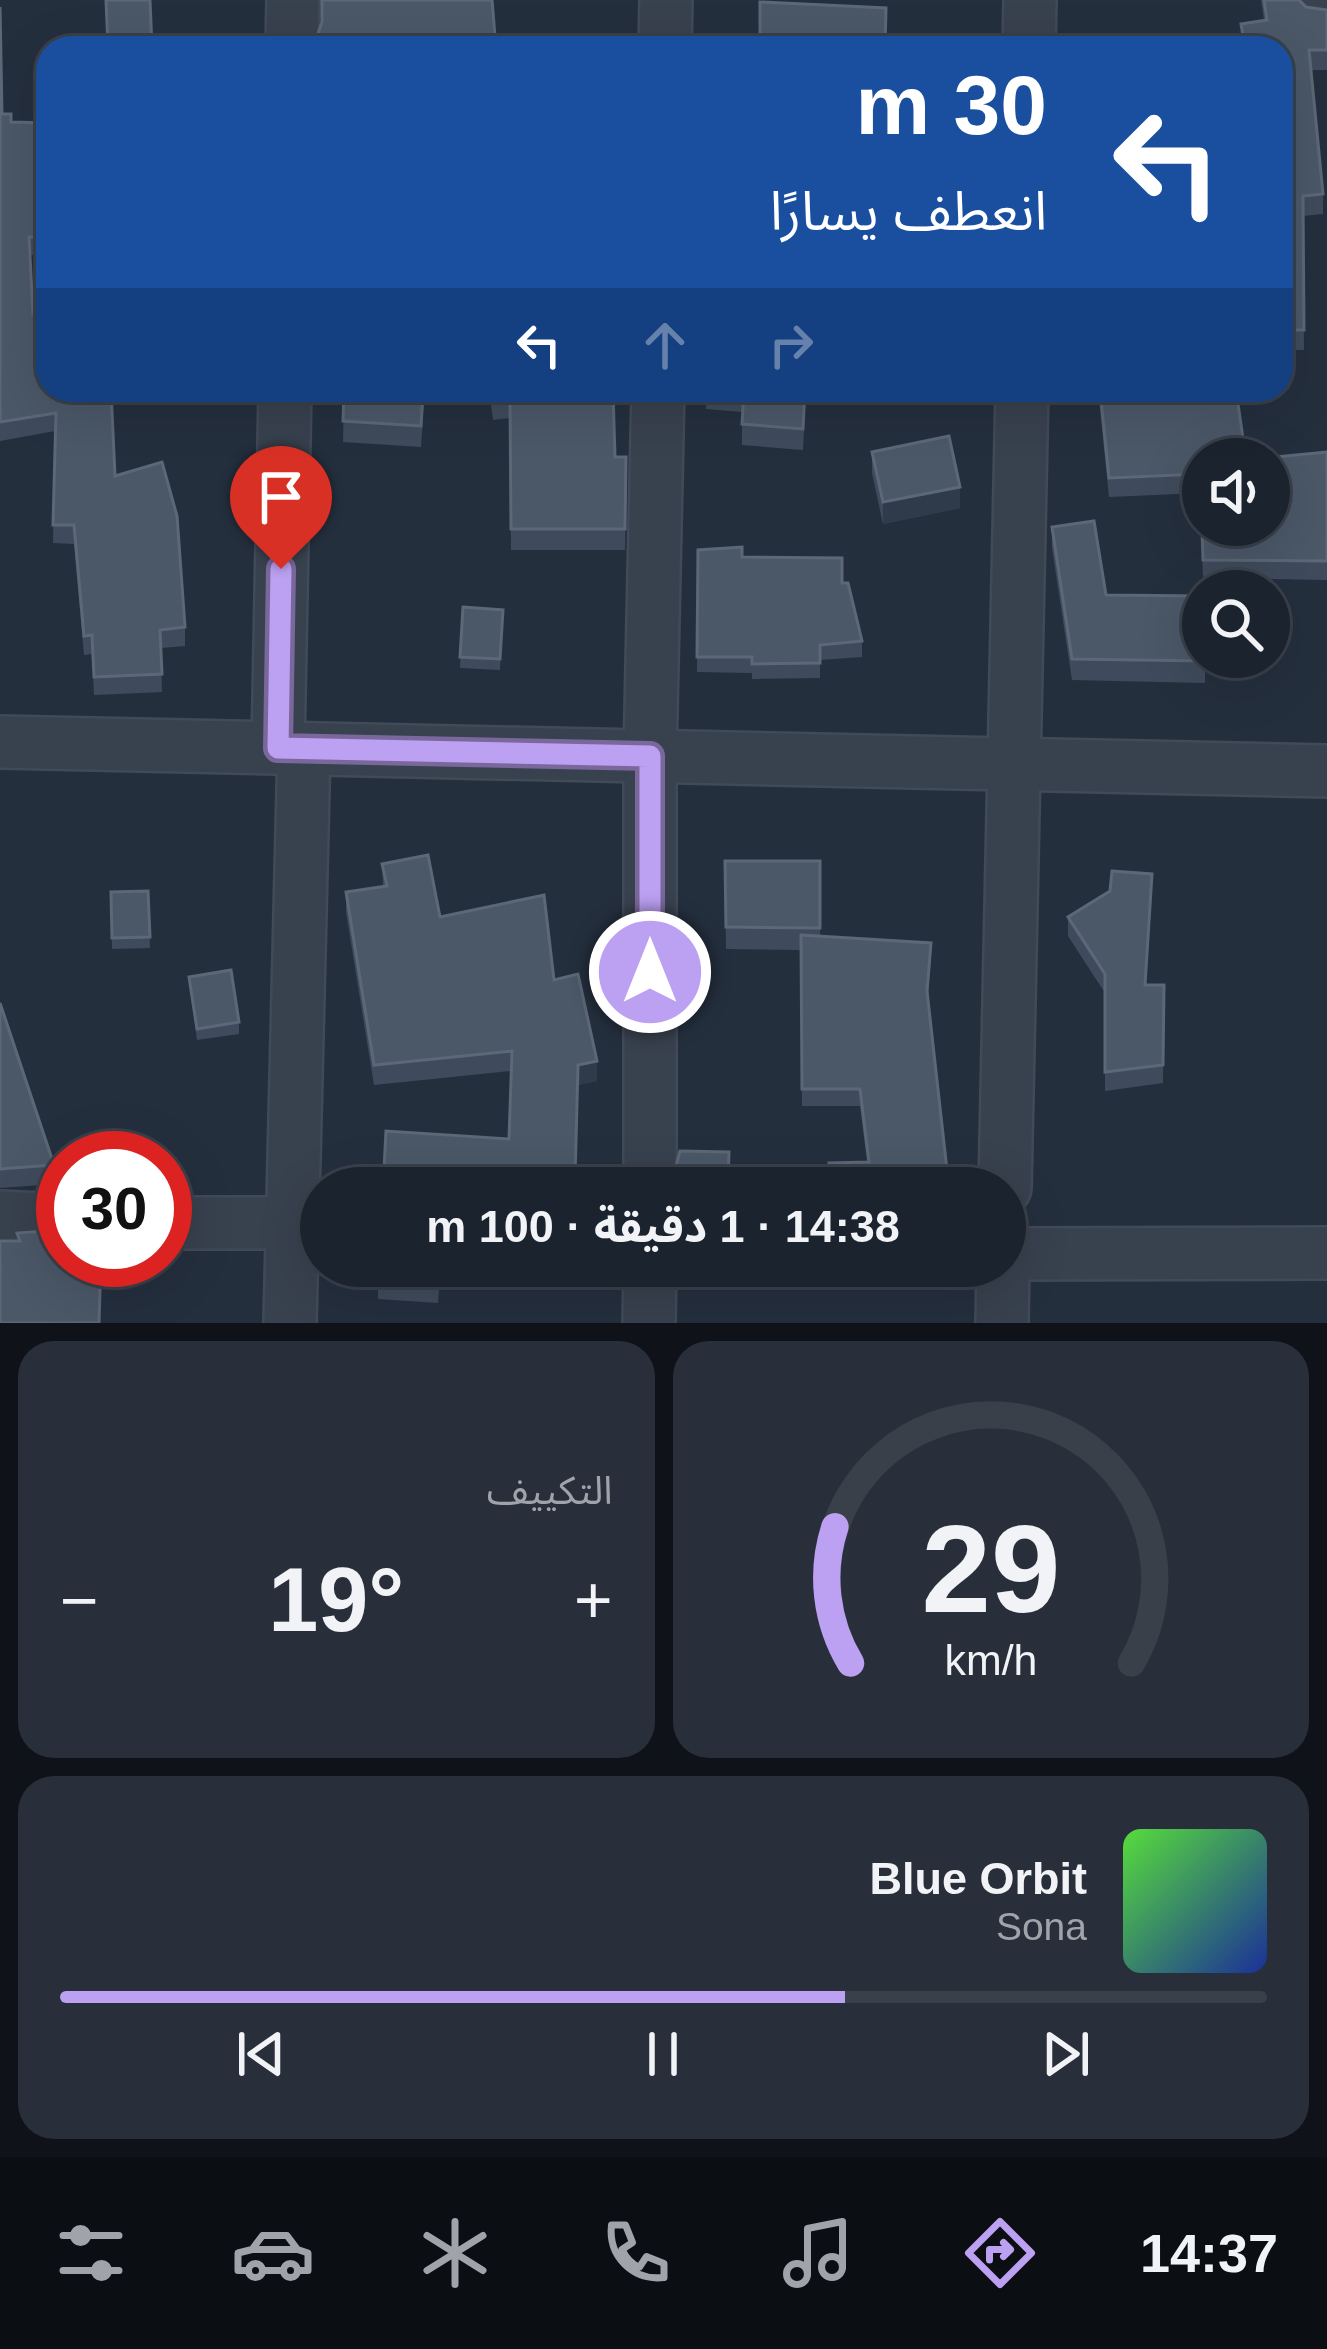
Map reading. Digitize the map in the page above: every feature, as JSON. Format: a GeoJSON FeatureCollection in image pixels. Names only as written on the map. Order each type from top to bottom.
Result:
{"type":"FeatureCollection","features":[{"type":"Feature","properties":{"kind":"street"},"geometry":{"type":"LineString","coordinates":[[292,0],[292,36]]}},
{"type":"Feature","properties":{"kind":"street"},"geometry":{"type":"LineString","coordinates":[[665,36],[666,0]]}},
{"type":"Feature","properties":{"kind":"street"},"geometry":{"type":"LineString","coordinates":[[1029,36],[1030,0]]}},
{"type":"Feature","properties":{"kind":"street"},"geometry":{"type":"LineString","coordinates":[[285,402],[291,748],[290,1323]]}},
{"type":"Feature","properties":{"kind":"street"},"geometry":{"type":"LineString","coordinates":[[650,1167],[650,756],[658,402]]}},
{"type":"Feature","properties":{"kind":"street"},"geometry":{"type":"LineString","coordinates":[[1005,1167],[1022,402]]}},
{"type":"Feature","properties":{"kind":"street"},"geometry":{"type":"LineString","coordinates":[[0,742],[1327,771]]}},
{"type":"Feature","properties":{"kind":"street"},"geometry":{"type":"LineString","coordinates":[[0,1216],[36,1218]]}},
{"type":"Feature","properties":{"kind":"street"},"geometry":{"type":"LineString","coordinates":[[192,1223],[292,1223]]}},
{"type":"Feature","properties":{"kind":"street"},"geometry":{"type":"LineString","coordinates":[[1026,1254],[1327,1253]]}},
{"type":"Feature","properties":{"kind":"street"},"geometry":{"type":"LineString","coordinates":[[649,1323],[650,1287]]}},
{"type":"Feature","properties":{"kind":"street"},"geometry":{"type":"LineString","coordinates":[[1002,1323],[1003,1287]]}},
{"type":"Feature","properties":{"kind":"building"},"geometry":{"type":"Polygon","coordinates":[[[106,0],[150,0],[152,36],[108,36],[106,0]]]}},
{"type":"Feature","properties":{"kind":"building"},"geometry":{"type":"Polygon","coordinates":[[[322,0],[492,0],[495,36],[317,36],[322,0]]]}},
{"type":"Feature","properties":{"kind":"building"},"geometry":{"type":"Polygon","coordinates":[[[1264,0],[1299,0],[1306,7],[1327,10],[1327,50],[1309,50],[1323,194],[1303,196],[1304,330],[1293,330],[1293,36],[1243,36],[1241,24],[1267,20],[1264,0]]]}},
{"type":"Feature","properties":{"kind":"building"},"geometry":{"type":"Polygon","coordinates":[[[760,2],[886,8],[885,36],[760,36],[760,2]]]}},
{"type":"Feature","properties":{"kind":"building"},"geometry":{"type":"Polygon","coordinates":[[[0,7],[2,114],[11,114],[11,122],[36,123],[36,237],[29,237],[36,314],[36,402],[112,402],[115,476],[162,462],[177,516],[185,627],[160,630],[162,674],[94,677],[92,635],[84,636],[74,525],[53,525],[56,413],[0,422],[0,7]]]}},
{"type":"Feature","properties":{"kind":"building"},"geometry":{"type":"Polygon","coordinates":[[[344,402],[422,402],[421,426],[343,421],[344,402]]]}},
{"type":"Feature","properties":{"kind":"building"},"geometry":{"type":"Polygon","coordinates":[[[510,402],[613,402],[615,457],[626,457],[625,529],[511,529],[510,402]]]}},
{"type":"Feature","properties":{"kind":"building"},"geometry":{"type":"Polygon","coordinates":[[[743,402],[804,402],[803,429],[742,424],[743,402]]]}},
{"type":"Feature","properties":{"kind":"building"},"geometry":{"type":"Polygon","coordinates":[[[1101,402],[1238,402],[1243,438],[1182,438],[1182,475],[1109,478],[1101,402]]]}},
{"type":"Feature","properties":{"kind":"building"},"geometry":{"type":"Polygon","coordinates":[[[949,436],[960,487],[883,502],[872,452],[949,436]]]}},
{"type":"Feature","properties":{"kind":"building"},"geometry":{"type":"Polygon","coordinates":[[[1327,452],[1327,561],[1203,560],[1203,546],[1290,546],[1290,456],[1327,452]]]}},
{"type":"Feature","properties":{"kind":"building"},"geometry":{"type":"Polygon","coordinates":[[[1094,521],[1106,595],[1182,596],[1182,661],[1072,659],[1052,527],[1094,521]]]}},
{"type":"Feature","properties":{"kind":"building"},"geometry":{"type":"Polygon","coordinates":[[[742,547],[742,557],[842,558],[842,583],[848,583],[862,641],[820,645],[820,663],[752,664],[752,657],[697,657],[698,550],[742,547]]]}},
{"type":"Feature","properties":{"kind":"building"},"geometry":{"type":"Polygon","coordinates":[[[463,607],[503,610],[500,659],[460,657],[463,607]]]}},
{"type":"Feature","properties":{"kind":"building"},"geometry":{"type":"Polygon","coordinates":[[[428,855],[440,917],[544,895],[554,980],[578,974],[597,1061],[578,1065],[575,1167],[384,1167],[386,1131],[509,1139],[512,1051],[374,1065],[346,892],[387,886],[382,864],[428,855]]]}},
{"type":"Feature","properties":{"kind":"building"},"geometry":{"type":"Polygon","coordinates":[[[725,861],[820,861],[820,928],[726,927],[725,861]]]}},
{"type":"Feature","properties":{"kind":"building"},"geometry":{"type":"Polygon","coordinates":[[[1112,871],[1152,874],[1145,985],[1164,985],[1163,1065],[1105,1072],[1105,974],[1068,917],[1110,891],[1112,871]]]}},
{"type":"Feature","properties":{"kind":"building"},"geometry":{"type":"Polygon","coordinates":[[[148,891],[150,937],[112,938],[111,892],[148,891]]]}},
{"type":"Feature","properties":{"kind":"building"},"geometry":{"type":"Polygon","coordinates":[[[801,935],[931,943],[927,991],[947,1167],[829,1167],[829,1163],[869,1162],[860,1089],[802,1089],[801,935]]]}},
{"type":"Feature","properties":{"kind":"building"},"geometry":{"type":"Polygon","coordinates":[[[231,970],[239,1022],[197,1029],[189,977],[231,970]]]}},
{"type":"Feature","properties":{"kind":"building"},"geometry":{"type":"Polygon","coordinates":[[[0,1003],[43,1131],[36,1131],[36,1166],[0,1169],[0,1003]]]}},
{"type":"Feature","properties":{"kind":"building"},"geometry":{"type":"Polygon","coordinates":[[[680,1151],[729,1152],[729,1167],[676,1167],[680,1151]]]}},
{"type":"Feature","properties":{"kind":"building"},"geometry":{"type":"Polygon","coordinates":[[[36,1232],[36,1287],[100,1287],[99,1323],[0,1323],[0,1241],[20,1241],[17,1233],[36,1232]]]}},
{"type":"Feature","properties":{"kind":"route"},"geometry":{"type":"LineString","coordinates":[[281,569],[278,748],[650,756],[650,972]]}}]}
